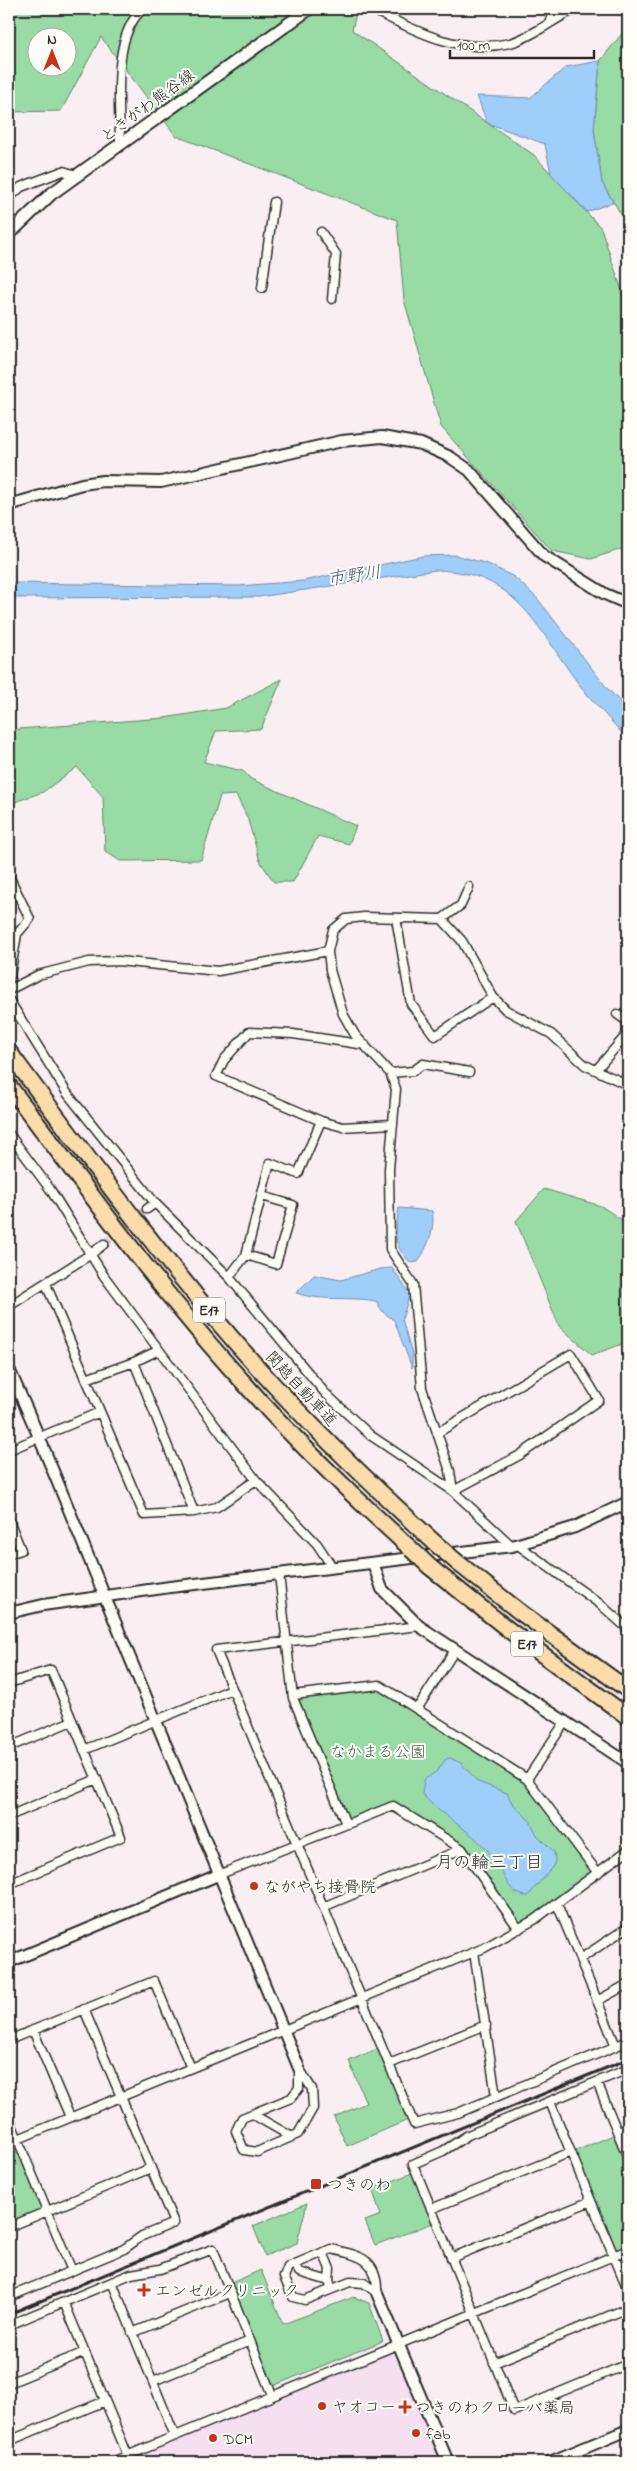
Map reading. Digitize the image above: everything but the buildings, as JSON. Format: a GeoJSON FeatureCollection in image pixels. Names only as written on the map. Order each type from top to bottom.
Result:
{"type":"FeatureCollection","features":[{"type":"Feature","properties":{"kind":"highway","name":"関越自動車道"},"geometry":{"type":"LineString","coordinates":[[9,1052],[148,1235],[259,1369],[361,1475],[458,1563],[520,1612],[628,1690]]}},
{"type":"Feature","properties":{"kind":"highway","name":"E17"},"geometry":{"type":"LineString","coordinates":[[9,1086],[135,1253],[237,1376],[347,1490],[430,1567],[509,1630],[628,1717]]}},
{"type":"Feature","properties":{"kind":"main road","name":"ときがわ熊谷線"},"geometry":{"type":"LineString","coordinates":[[9,234],[51,194],[309,9]]}},
{"type":"Feature","properties":{"kind":"street"},"geometry":{"type":"LineString","coordinates":[[120,144],[119,93],[124,38],[128,26],[143,9]]}},
{"type":"Feature","properties":{"kind":"street"},"geometry":{"type":"LineString","coordinates":[[371,9],[418,33],[454,44],[510,43],[575,9]]}},
{"type":"Feature","properties":{"kind":"street"},"geometry":{"type":"LineString","coordinates":[[550,21],[554,9]]}},
{"type":"Feature","properties":{"kind":"street"},"geometry":{"type":"LineString","coordinates":[[9,198],[21,187],[63,171],[77,175]]}},
{"type":"Feature","properties":{"kind":"street"},"geometry":{"type":"LineString","coordinates":[[262,288],[274,202]]}},
{"type":"Feature","properties":{"kind":"street"},"geometry":{"type":"LineString","coordinates":[[321,232],[336,254],[332,299]]}},
{"type":"Feature","properties":{"kind":"street"},"geometry":{"type":"LineString","coordinates":[[9,505],[82,484],[103,481],[161,482],[342,441],[382,437],[421,444],[450,457],[469,470],[544,556],[605,594],[628,604]]}},
{"type":"Feature","properties":{"kind":"street"},"geometry":{"type":"LineString","coordinates":[[9,876],[30,919],[17,934],[9,982]]}},
{"type":"Feature","properties":{"kind":"street"},"geometry":{"type":"LineString","coordinates":[[453,1491],[450,1472],[422,1388],[413,1284],[390,1249],[389,1169],[396,1089],[390,1073],[355,1035],[343,1014],[330,970],[328,951],[333,930],[346,920],[364,917],[442,919],[461,905],[469,887]]}},
{"type":"Feature","properties":{"kind":"street"},"geometry":{"type":"LineString","coordinates":[[396,918],[411,1004],[435,1036],[493,997]]}},
{"type":"Feature","properties":{"kind":"street"},"geometry":{"type":"LineString","coordinates":[[442,919],[462,941],[493,997],[506,1010],[551,1034],[585,1065],[628,1085]]}},
{"type":"Feature","properties":{"kind":"street"},"geometry":{"type":"LineString","coordinates":[[9,990],[38,975],[89,962],[118,961],[218,971],[328,951]]}},
{"type":"Feature","properties":{"kind":"street"},"geometry":{"type":"LineString","coordinates":[[9,1000],[68,1093],[155,1203],[229,1277],[325,1393],[370,1435],[453,1491],[515,1545],[600,1604],[628,1629]]}},
{"type":"Feature","properties":{"kind":"street"},"geometry":{"type":"LineString","coordinates":[[617,1014],[628,1022]]}},
{"type":"Feature","properties":{"kind":"street"},"geometry":{"type":"LineString","coordinates":[[365,1045],[293,1034],[249,1032],[224,1060],[216,1076],[322,1121],[343,1127],[392,1124]]}},
{"type":"Feature","properties":{"kind":"street"},"geometry":{"type":"LineString","coordinates":[[596,1070],[628,1032]]}},
{"type":"Feature","properties":{"kind":"street"},"geometry":{"type":"LineString","coordinates":[[390,1073],[413,1071],[423,1064],[469,1072]]}},
{"type":"Feature","properties":{"kind":"street"},"geometry":{"type":"LineString","coordinates":[[229,1277],[246,1255],[270,1163],[298,1174],[322,1121]]}},
{"type":"Feature","properties":{"kind":"street"},"geometry":{"type":"LineString","coordinates":[[9,1134],[50,1188],[104,1276],[256,1480],[317,1544],[333,1568]]}},
{"type":"Feature","properties":{"kind":"street"},"geometry":{"type":"LineString","coordinates":[[246,1255],[276,1264],[293,1205],[262,1196]]}},
{"type":"Feature","properties":{"kind":"street"},"geometry":{"type":"LineString","coordinates":[[147,1209],[155,1203]]}},
{"type":"Feature","properties":{"kind":"street"},"geometry":{"type":"LineString","coordinates":[[9,1306],[46,1284],[104,1244]]}},
{"type":"Feature","properties":{"kind":"street"},"geometry":{"type":"LineString","coordinates":[[46,1284],[144,1515],[194,1512],[217,1507],[256,1480]]}},
{"type":"Feature","properties":{"kind":"street"},"geometry":{"type":"LineString","coordinates":[[86,1379],[134,1362],[159,1350]]}},
{"type":"Feature","properties":{"kind":"street"},"geometry":{"type":"LineString","coordinates":[[437,1433],[571,1354],[599,1400],[520,1454],[453,1491]]}},
{"type":"Feature","properties":{"kind":"street"},"geometry":{"type":"LineString","coordinates":[[134,1362],[194,1512]]}},
{"type":"Feature","properties":{"kind":"street"},"geometry":{"type":"LineString","coordinates":[[9,1370],[39,1438],[298,2068],[312,2089],[313,2108],[298,2134],[257,2152],[244,2150],[236,2131],[242,2118],[291,2098],[299,2088],[298,2068]]}},
{"type":"Feature","properties":{"kind":"street"},"geometry":{"type":"LineString","coordinates":[[9,1450],[100,1412]]}},
{"type":"Feature","properties":{"kind":"street"},"geometry":{"type":"LineString","coordinates":[[9,1613],[104,1596],[515,1545],[575,1527],[625,1504],[628,1516]]}},
{"type":"Feature","properties":{"kind":"street"},"geometry":{"type":"LineString","coordinates":[[9,1520],[21,1550],[9,1554]]}},
{"type":"Feature","properties":{"kind":"street"},"geometry":{"type":"LineString","coordinates":[[373,1563],[382,1589],[419,1626],[628,1763]]}},
{"type":"Feature","properties":{"kind":"street"},"geometry":{"type":"LineString","coordinates":[[279,1574],[293,1695],[346,1824]]}},
{"type":"Feature","properties":{"kind":"street"},"geometry":{"type":"LineString","coordinates":[[419,1626],[216,1650],[414,2124],[458,2112],[628,2041]]}},
{"type":"Feature","properties":{"kind":"street"},"geometry":{"type":"LineString","coordinates":[[417,1709],[455,1650]]}},
{"type":"Feature","properties":{"kind":"street"},"geometry":{"type":"LineString","coordinates":[[9,1683],[50,1670],[121,1837],[9,1884]]}},
{"type":"Feature","properties":{"kind":"street"},"geometry":{"type":"LineString","coordinates":[[293,1695],[379,1685],[527,1779],[598,1873]]}},
{"type":"Feature","properties":{"kind":"street"},"geometry":{"type":"LineString","coordinates":[[84,1750],[232,1690]]}},
{"type":"Feature","properties":{"kind":"street"},"geometry":{"type":"LineString","coordinates":[[9,1747],[72,1721]]}},
{"type":"Feature","properties":{"kind":"street"},"geometry":{"type":"LineString","coordinates":[[527,1779],[565,1722]]}},
{"type":"Feature","properties":{"kind":"street"},"geometry":{"type":"LineString","coordinates":[[9,1816],[97,1779]]}},
{"type":"Feature","properties":{"kind":"street"},"geometry":{"type":"LineString","coordinates":[[9,1962],[218,1875],[393,1806],[462,1849],[519,1929]]}},
{"type":"Feature","properties":{"kind":"street"},"geometry":{"type":"LineString","coordinates":[[324,1907],[462,1849]]}},
{"type":"Feature","properties":{"kind":"street"},"geometry":{"type":"LineString","coordinates":[[18,2139],[474,1952],[519,1929],[557,1904],[628,1850]]}},
{"type":"Feature","properties":{"kind":"street"},"geometry":{"type":"LineString","coordinates":[[557,1904],[616,2046]]}},
{"type":"Feature","properties":{"kind":"street"},"geometry":{"type":"LineString","coordinates":[[580,1959],[628,1926]]}},
{"type":"Feature","properties":{"kind":"street"},"geometry":{"type":"LineString","coordinates":[[474,1952],[496,2096]]}},
{"type":"Feature","properties":{"kind":"street"},"geometry":{"type":"LineString","coordinates":[[9,2040],[154,1981],[191,2068]]}},
{"type":"Feature","properties":{"kind":"street"},"geometry":{"type":"LineString","coordinates":[[597,2000],[628,1984]]}},
{"type":"Feature","properties":{"kind":"street"},"geometry":{"type":"LineString","coordinates":[[9,2297],[124,2250],[142,2236],[174,2223],[84,2009]]}},
{"type":"Feature","properties":{"kind":"street"},"geometry":{"type":"LineString","coordinates":[[389,2064],[486,2025]]}},
{"type":"Feature","properties":{"kind":"street"},"geometry":{"type":"LineString","coordinates":[[33,2030],[70,2117]]}},
{"type":"Feature","properties":{"kind":"street"},"geometry":{"type":"LineString","coordinates":[[628,2069],[468,2135],[443,2151],[413,2164],[514,2412],[628,2364]]}},
{"type":"Feature","properties":{"kind":"street"},"geometry":{"type":"LineString","coordinates":[[597,2082],[628,2158]]}},
{"type":"Feature","properties":{"kind":"street"},"geometry":{"type":"LineString","coordinates":[[550,2102],[628,2290]]}},
{"type":"Feature","properties":{"kind":"street"},"geometry":{"type":"LineString","coordinates":[[252,2114],[292,2137]]}},
{"type":"Feature","properties":{"kind":"street"},"geometry":{"type":"LineString","coordinates":[[9,2118],[72,2271]]}},
{"type":"Feature","properties":{"kind":"street"},"geometry":{"type":"LineString","coordinates":[[618,2132],[628,2128]]}},
{"type":"Feature","properties":{"kind":"street"},"geometry":{"type":"LineString","coordinates":[[431,2209],[571,2152]]}},
{"type":"Feature","properties":{"kind":"street"},"geometry":{"type":"LineString","coordinates":[[9,2227],[151,2168]]}},
{"type":"Feature","properties":{"kind":"street"},"geometry":{"type":"LineString","coordinates":[[451,2258],[591,2202]]}},
{"type":"Feature","properties":{"kind":"street"},"geometry":{"type":"LineString","coordinates":[[377,2293],[364,2283],[350,2282],[330,2285],[305,2300],[293,2297],[284,2277],[288,2267],[331,2248],[360,2256],[371,2265],[378,2278],[377,2293],[448,2462]]}},
{"type":"Feature","properties":{"kind":"street"},"geometry":{"type":"LineString","coordinates":[[9,2325],[131,2274],[160,2269],[213,2249],[272,2395]]}},
{"type":"Feature","properties":{"kind":"street"},"geometry":{"type":"LineString","coordinates":[[112,2462],[628,2250]]}},
{"type":"Feature","properties":{"kind":"street"},"geometry":{"type":"LineString","coordinates":[[322,2252],[330,2269],[330,2285]]}},
{"type":"Feature","properties":{"kind":"street"},"geometry":{"type":"LineString","coordinates":[[295,2264],[299,2272],[330,2285]]}},
{"type":"Feature","properties":{"kind":"street"},"geometry":{"type":"LineString","coordinates":[[112,2282],[175,2436]]}},
{"type":"Feature","properties":{"kind":"street"},"geometry":{"type":"LineString","coordinates":[[132,2333],[230,2293]]}},
{"type":"Feature","properties":{"kind":"street"},"geometry":{"type":"LineString","coordinates":[[64,2302],[128,2456]]}},
{"type":"Feature","properties":{"kind":"street"},"geometry":{"type":"LineString","coordinates":[[494,2363],[628,2308]]}},
{"type":"Feature","properties":{"kind":"street"},"geometry":{"type":"LineString","coordinates":[[153,2381],[250,2341]]}},
{"type":"Feature","properties":{"kind":"street"},"geometry":{"type":"LineString","coordinates":[[9,2383],[85,2352]]}},
{"type":"Feature","properties":{"kind":"street"},"geometry":{"type":"LineString","coordinates":[[9,2441],[105,2401]]}},
{"type":"Feature","properties":{"kind":"street"},"geometry":{"type":"LineString","coordinates":[[550,2462],[628,2430]]}},
{"type":"Feature","properties":{"kind":"shaded area"},"geometry":{"type":"Polygon","coordinates":[[[399,2344],[448,2462],[111,2462],[399,2344]]]}},
{"type":"Feature","properties":{"kind":"shaded area"},"geometry":{"type":"Polygon","coordinates":[[[628,2449],[628,2462],[597,2462],[628,2449]]]}},
{"type":"Feature","properties":{"kind":"green space"},"geometry":{"type":"Polygon","coordinates":[[[9,9],[357,9],[352,30],[534,155],[601,228],[628,309],[628,547],[591,559],[552,551],[441,427],[404,300],[397,220],[176,136],[101,37],[61,111],[9,112],[9,9]]]}},
{"type":"Feature","properties":{"kind":"green space"},"geometry":{"type":"Polygon","coordinates":[[[628,26],[628,226],[602,183],[594,130],[600,61],[628,26]]]}},
{"type":"Feature","properties":{"kind":"green space"},"geometry":{"type":"Polygon","coordinates":[[[282,679],[261,729],[216,731],[204,762],[243,771],[251,779],[356,826],[349,844],[318,836],[293,882],[274,882],[260,861],[247,817],[236,795],[220,796],[201,860],[120,861],[105,851],[103,797],[77,767],[43,792],[9,804],[9,736],[18,729],[164,718],[226,708],[282,679]]]}},
{"type":"Feature","properties":{"kind":"green space"},"geometry":{"type":"Polygon","coordinates":[[[544,1189],[601,1206],[628,1224],[628,1342],[592,1355],[559,1326],[516,1221],[544,1189]]]}},
{"type":"Feature","properties":{"kind":"green space","name":"なかまる公園"},"geometry":{"type":"Polygon","coordinates":[[[379,1685],[527,1779],[598,1873],[519,1929],[462,1849],[393,1806],[346,1824],[293,1698],[379,1685]]]}},
{"type":"Feature","properties":{"kind":"green space"},"geometry":{"type":"Polygon","coordinates":[[[379,2048],[408,2120],[347,2146],[334,2117],[366,2103],[349,2061],[379,2048]]]}},
{"type":"Feature","properties":{"kind":"green space"},"geometry":{"type":"Polygon","coordinates":[[[9,2118],[48,2211],[9,2227],[9,2118]]]}},
{"type":"Feature","properties":{"kind":"green space"},"geometry":{"type":"Polygon","coordinates":[[[618,2133],[628,2158],[628,2250],[614,2256],[571,2153],[618,2133]]]}},
{"type":"Feature","properties":{"kind":"green space"},"geometry":{"type":"Polygon","coordinates":[[[412,2173],[433,2223],[375,2245],[365,2221],[381,2215],[372,2189],[412,2173]]]}},
{"type":"Feature","properties":{"kind":"green space"},"geometry":{"type":"Polygon","coordinates":[[[307,2203],[297,2243],[265,2256],[253,2226],[307,2203]]]}},
{"type":"Feature","properties":{"kind":"green space"},"geometry":{"type":"Polygon","coordinates":[[[261,2270],[283,2324],[354,2297],[369,2303],[383,2341],[273,2386],[231,2283],[261,2270]]]}},
{"type":"Feature","properties":{"kind":"water"},"geometry":{"type":"Polygon","coordinates":[[[600,61],[594,130],[602,183],[613,202],[587,212],[551,174],[545,144],[487,123],[477,96],[530,98],[566,67],[600,61]]]}},
{"type":"Feature","properties":{"kind":"water","name":"市野川"},"geometry":{"type":"Polygon","coordinates":[[[455,555],[488,564],[514,577],[537,598],[607,688],[628,710],[628,740],[578,683],[535,622],[521,606],[505,591],[486,580],[463,573],[436,570],[259,597],[9,598],[9,583],[238,586],[303,581],[423,556],[455,555]]]}},
{"type":"Feature","properties":{"kind":"water"},"geometry":{"type":"Polygon","coordinates":[[[399,1208],[432,1211],[432,1231],[425,1251],[418,1262],[411,1263],[397,1244],[396,1232],[399,1208]]]}},
{"type":"Feature","properties":{"kind":"water"},"geometry":{"type":"Polygon","coordinates":[[[392,1268],[410,1294],[402,1319],[412,1354],[412,1368],[394,1320],[383,1312],[376,1301],[315,1297],[296,1293],[314,1275],[341,1280],[380,1269],[392,1268]]]}},
{"type":"Feature","properties":{"kind":"water"},"geometry":{"type":"Polygon","coordinates":[[[450,1758],[461,1763],[478,1782],[507,1793],[512,1803],[530,1821],[537,1835],[554,1852],[555,1861],[553,1866],[528,1896],[515,1892],[510,1887],[494,1858],[486,1849],[422,1794],[424,1780],[437,1771],[446,1759],[450,1758]]]}},
{"type":"Feature","properties":{"kind":"tunnel"},"geometry":{"type":"LineString","coordinates":[[104,1244],[147,1209]]}},
{"type":"Feature","properties":{"kind":"railway"},"geometry":{"type":"LineString","coordinates":[[9,2314],[628,2059]]}},
{"type":"Feature","properties":{"kind":"place","name":"ながやち接骨院"},"geometry":{"type":"Point","coordinates":[254,1886]}},
{"type":"Feature","properties":{"kind":"place","name":"つきのわ"},"geometry":{"type":"Point","coordinates":[316,2184]}},
{"type":"Feature","properties":{"kind":"place","name":"エンゼルクリニック"},"geometry":{"type":"Point","coordinates":[144,2290]}},
{"type":"Feature","properties":{"kind":"place","name":"ヤオコー"},"geometry":{"type":"Point","coordinates":[322,2406]}},
{"type":"Feature","properties":{"kind":"place","name":"つきのわクローバ薬局"},"geometry":{"type":"Point","coordinates":[405,2407]}},
{"type":"Feature","properties":{"kind":"place","name":"fab"},"geometry":{"type":"Point","coordinates":[416,2433]}},
{"type":"Feature","properties":{"kind":"place","name":"DCM"},"geometry":{"type":"Point","coordinates":[213,2438]}},
{"type":"Feature","properties":{"kind":"district","name":"月の輪三丁目"},"geometry":{"type":"Point","coordinates":[489,1862]}}]}
